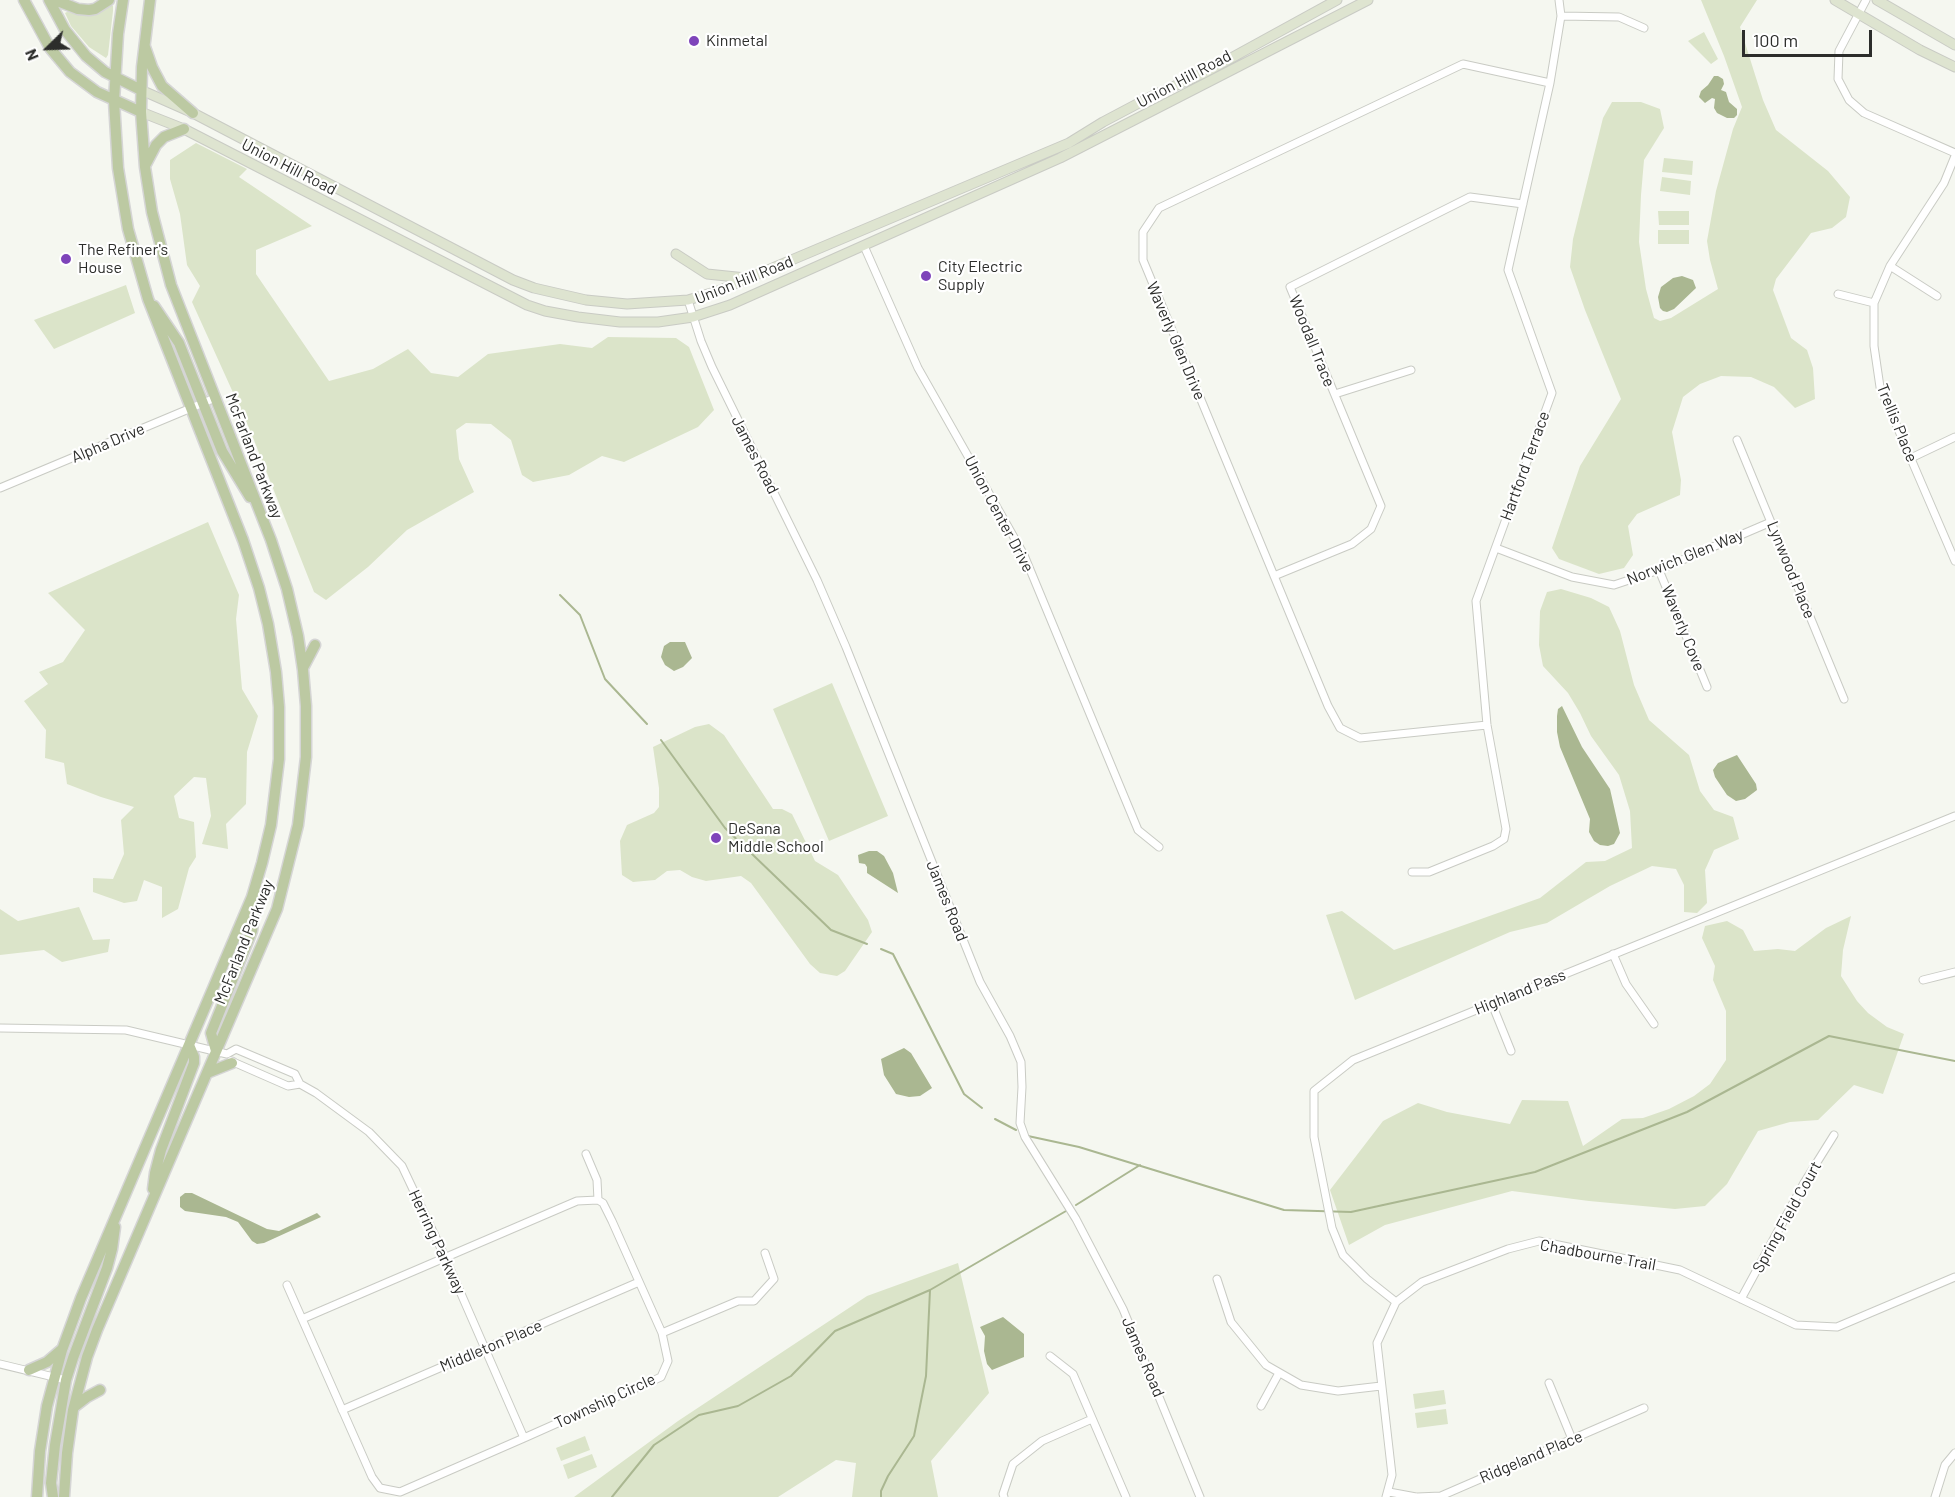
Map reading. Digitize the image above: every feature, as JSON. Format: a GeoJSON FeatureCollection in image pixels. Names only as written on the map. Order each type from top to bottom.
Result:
{"type":"FeatureCollection","features":[{"type":"Feature","properties":{"kind":"main road","name":"Union Hill Road"},"geometry":{"type":"LineString","coordinates":[[24,0],[50,48],[70,72],[91,88],[141,111]]}},
{"type":"Feature","properties":{"kind":"main road","name":"Union Hill Road"},"geometry":{"type":"LineString","coordinates":[[49,0],[75,44],[96,65],[115,78],[141,90]]}},
{"type":"Feature","properties":{"kind":"main road"},"geometry":{"type":"LineString","coordinates":[[55,0],[78,9],[89,10],[110,0]]}},
{"type":"Feature","properties":{"kind":"main road","name":"McFarland Parkway"},"geometry":{"type":"LineString","coordinates":[[37,1497],[41,1442],[53,1376],[72,1320],[225,964],[257,882],[269,835],[278,776],[279,707],[274,655],[266,615],[254,571],[148,299],[136,263],[124,208],[116,152],[114,100],[118,34],[123,0]]}},
{"type":"Feature","properties":{"kind":"main road","name":"McFarland Parkway"},"geometry":{"type":"LineString","coordinates":[[64,1497],[67,1453],[79,1384],[97,1330],[207,1073],[225,1056],[277,909],[301,808],[306,757],[303,670],[287,589],[260,511],[165,265],[152,212],[145,167],[141,111],[144,43],[150,0]]}},
{"type":"Feature","properties":{"kind":"main road"},"geometry":{"type":"LineString","coordinates":[[144,43],[152,67],[162,86],[193,113]]}},
{"type":"Feature","properties":{"kind":"main road"},"geometry":{"type":"LineString","coordinates":[[145,167],[156,144],[164,137],[184,129]]}},
{"type":"Feature","properties":{"kind":"main road"},"geometry":{"type":"LineString","coordinates":[[148,299],[179,343],[222,451],[234,474],[260,511]]}},
{"type":"Feature","properties":{"kind":"main road"},"geometry":{"type":"LineString","coordinates":[[303,670],[315,645]]}},
{"type":"Feature","properties":{"kind":"main road"},"geometry":{"type":"LineString","coordinates":[[207,1073],[220,1066],[225,1056],[211,1032],[252,932],[257,882]]}},
{"type":"Feature","properties":{"kind":"main road"},"geometry":{"type":"LineString","coordinates":[[153,1198],[154,1173],[195,1063],[189,1045]]}},
{"type":"Feature","properties":{"kind":"main road"},"geometry":{"type":"LineString","coordinates":[[53,1497],[51,1483],[55,1445],[66,1380],[107,1268],[116,1218]]}},
{"type":"Feature","properties":{"kind":"main road"},"geometry":{"type":"LineString","coordinates":[[29,1370],[52,1359],[62,1350]]}},
{"type":"Feature","properties":{"kind":"main road"},"geometry":{"type":"LineString","coordinates":[[74,1408],[81,1400],[100,1390]]}},
{"type":"Feature","properties":{"kind":"street","name":"Union Hill Road"},"geometry":{"type":"LineString","coordinates":[[141,90],[193,113],[513,280],[534,288],[586,300],[627,304],[688,300],[748,278],[1079,139],[1103,122],[1154,95],[1202,74],[1337,0]]}},
{"type":"Feature","properties":{"kind":"street","name":"Union Hill Road"},"geometry":{"type":"LineString","coordinates":[[141,111],[184,129],[526,305],[578,317],[620,322],[658,322],[693,317],[730,305],[1096,142],[1368,0]]}},
{"type":"Feature","properties":{"kind":"street","name":"Hartford Terrace"},"geometry":{"type":"LineString","coordinates":[[1412,872],[1429,872],[1493,846],[1504,839],[1506,829],[1487,725],[1476,601],[1552,393],[1508,270],[1550,83],[1562,16],[1559,0]]}},
{"type":"Feature","properties":{"kind":"street"},"geometry":{"type":"LineString","coordinates":[[1835,0],[1920,50],[1955,67]]}},
{"type":"Feature","properties":{"kind":"street"},"geometry":{"type":"LineString","coordinates":[[1866,0],[1839,51],[1838,79],[1849,100],[1864,113],[1955,155]]}},
{"type":"Feature","properties":{"kind":"street"},"geometry":{"type":"LineString","coordinates":[[1876,0],[1955,45]]}},
{"type":"Feature","properties":{"kind":"street"},"geometry":{"type":"LineString","coordinates":[[1562,16],[1618,17],[1644,28]]}},
{"type":"Feature","properties":{"kind":"street","name":"Waverly Glen Drive"},"geometry":{"type":"LineString","coordinates":[[1487,725],[1360,738],[1340,728],[1328,706],[1143,260],[1143,232],[1159,208],[1463,64],[1550,83]]}},
{"type":"Feature","properties":{"kind":"street","name":"Trellis Place"},"geometry":{"type":"LineString","coordinates":[[1955,155],[1944,183],[1890,266],[1874,303],[1874,346],[1880,387],[1955,561]]}},
{"type":"Feature","properties":{"kind":"street","name":"Woodall Trace"},"geometry":{"type":"LineString","coordinates":[[1274,576],[1352,544],[1371,529],[1381,506],[1290,287],[1470,197],[1523,204]]}},
{"type":"Feature","properties":{"kind":"street","name":"Union Center Drive"},"geometry":{"type":"LineString","coordinates":[[864,246],[918,368],[1024,555],[1138,830],[1159,847]]}},
{"type":"Feature","properties":{"kind":"street"},"geometry":{"type":"LineString","coordinates":[[676,254],[694,268],[707,274],[748,278]]}},
{"type":"Feature","properties":{"kind":"street"},"geometry":{"type":"LineString","coordinates":[[1890,266],[1937,296]]}},
{"type":"Feature","properties":{"kind":"street"},"geometry":{"type":"LineString","coordinates":[[1838,294],[1874,303]]}},
{"type":"Feature","properties":{"kind":"street","name":"James Road"},"geometry":{"type":"LineString","coordinates":[[688,300],[711,367],[777,497],[842,638],[980,982],[1010,1036],[1021,1062],[1020,1123],[1024,1137],[1076,1219],[1123,1309],[1200,1497]]}},
{"type":"Feature","properties":{"kind":"street"},"geometry":{"type":"LineString","coordinates":[[1335,394],[1411,370]]}},
{"type":"Feature","properties":{"kind":"street","name":"Alpha Drive"},"geometry":{"type":"LineString","coordinates":[[0,488],[215,398]]}},
{"type":"Feature","properties":{"kind":"street"},"geometry":{"type":"LineString","coordinates":[[1911,458],[1955,437]]}},
{"type":"Feature","properties":{"kind":"street","name":"Lynwood Place"},"geometry":{"type":"LineString","coordinates":[[1737,440],[1844,699]]}},
{"type":"Feature","properties":{"kind":"street","name":"Norwich Glen Way"},"geometry":{"type":"LineString","coordinates":[[1496,548],[1572,577],[1614,585],[1659,570],[1771,522]]}},
{"type":"Feature","properties":{"kind":"street","name":"Waverly Cove"},"geometry":{"type":"LineString","coordinates":[[1659,570],[1707,687]]}},
{"type":"Feature","properties":{"kind":"street","name":"Highland Pass"},"geometry":{"type":"LineString","coordinates":[[1396,1302],[1367,1279],[1343,1255],[1332,1228],[1314,1137],[1314,1091],[1353,1060],[1955,816]]}},
{"type":"Feature","properties":{"kind":"street"},"geometry":{"type":"LineString","coordinates":[[1613,954],[1626,984],[1654,1024]]}},
{"type":"Feature","properties":{"kind":"street"},"geometry":{"type":"LineString","coordinates":[[1923,980],[1955,972]]}},
{"type":"Feature","properties":{"kind":"street"},"geometry":{"type":"LineString","coordinates":[[1492,1004],[1511,1051]]}},
{"type":"Feature","properties":{"kind":"street","name":"Herring Parkway"},"geometry":{"type":"LineString","coordinates":[[0,1028],[126,1030],[225,1056],[288,1086],[300,1084]]}},
{"type":"Feature","properties":{"kind":"street","name":"Herring Parkway"},"geometry":{"type":"LineString","coordinates":[[225,1056],[236,1050],[295,1074],[300,1084],[369,1132],[402,1166],[445,1257],[524,1438]]}},
{"type":"Feature","properties":{"kind":"street","name":"Spring Field Court"},"geometry":{"type":"LineString","coordinates":[[1741,1299],[1804,1183],[1834,1135]]}},
{"type":"Feature","properties":{"kind":"street"},"geometry":{"type":"LineString","coordinates":[[302,1319],[577,1201],[598,1200],[597,1180],[586,1154]]}},
{"type":"Feature","properties":{"kind":"street","name":"Township Circle"},"geometry":{"type":"LineString","coordinates":[[383,1489],[400,1492],[661,1377],[668,1361],[662,1333],[612,1221],[603,1203],[598,1200]]}},
{"type":"Feature","properties":{"kind":"street","name":"Chadbourne Trail"},"geometry":{"type":"LineString","coordinates":[[1388,1495],[1392,1475],[1377,1343],[1396,1302],[1422,1282],[1508,1249],[1539,1242],[1680,1270],[1796,1325],[1838,1327],[1955,1277]]}},
{"type":"Feature","properties":{"kind":"street"},"geometry":{"type":"LineString","coordinates":[[662,1333],[738,1301],[754,1301],[774,1279],[765,1253]]}},
{"type":"Feature","properties":{"kind":"street"},"geometry":{"type":"LineString","coordinates":[[1217,1280],[1231,1322],[1266,1365],[1300,1385],[1338,1391],[1381,1386]]}},
{"type":"Feature","properties":{"kind":"street","name":"Middleton Place"},"geometry":{"type":"LineString","coordinates":[[342,1410],[639,1282]]}},
{"type":"Feature","properties":{"kind":"street"},"geometry":{"type":"LineString","coordinates":[[287,1285],[372,1477],[383,1489],[379,1497]]}},
{"type":"Feature","properties":{"kind":"street"},"geometry":{"type":"LineString","coordinates":[[1050,1356],[1073,1374],[1126,1497]]}},
{"type":"Feature","properties":{"kind":"street"},"geometry":{"type":"LineString","coordinates":[[0,1364],[66,1380]]}},
{"type":"Feature","properties":{"kind":"street"},"geometry":{"type":"LineString","coordinates":[[1261,1406],[1279,1373]]}},
{"type":"Feature","properties":{"kind":"street"},"geometry":{"type":"LineString","coordinates":[[1549,1383],[1572,1439]]}},
{"type":"Feature","properties":{"kind":"street","name":"Ridgeland Place"},"geometry":{"type":"LineString","coordinates":[[1388,1495],[1442,1496],[1644,1408]]}},
{"type":"Feature","properties":{"kind":"street"},"geometry":{"type":"LineString","coordinates":[[1004,1497],[1013,1464],[1042,1441],[1092,1419]]}},
{"type":"Feature","properties":{"kind":"street"},"geometry":{"type":"LineString","coordinates":[[1935,1497],[1945,1465],[1955,1453]]}},
{"type":"Feature","properties":{"kind":"shaded area"},"geometry":{"type":"Polygon","coordinates":[[[1701,0],[1757,0],[1740,27],[1763,100],[1776,130],[1828,171],[1850,197],[1846,217],[1832,228],[1811,233],[1776,279],[1773,290],[1791,338],[1807,350],[1813,368],[1815,399],[1795,408],[1774,387],[1751,377],[1721,376],[1700,384],[1683,397],[1672,432],[1681,480],[1680,495],[1637,514],[1628,526],[1633,555],[1624,568],[1599,574],[1559,559],[1552,548],[1580,466],[1621,399],[1570,267],[1573,239],[1603,118],[1612,102],[1641,102],[1660,109],[1664,128],[1644,160],[1641,195],[1639,242],[1646,289],[1654,318],[1660,321],[1671,318],[1718,289],[1707,241],[1716,191],[1733,129],[1742,107],[1701,0]]]}},
{"type":"Feature","properties":{"kind":"shaded area"},"geometry":{"type":"Polygon","coordinates":[[[112,5],[106,58],[89,47],[71,26],[65,13],[90,14],[112,5]]]}},
{"type":"Feature","properties":{"kind":"shaded area"},"geometry":{"type":"Polygon","coordinates":[[[1704,32],[1718,59],[1711,64],[1688,41],[1704,32]]]}},
{"type":"Feature","properties":{"kind":"shaded area"},"geometry":{"type":"Polygon","coordinates":[[[1714,76],[1723,79],[1724,84],[1721,90],[1726,92],[1729,102],[1737,109],[1737,115],[1734,118],[1727,118],[1717,113],[1714,108],[1715,99],[1712,98],[1705,103],[1699,97],[1701,91],[1714,76]]]}},
{"type":"Feature","properties":{"kind":"shaded area"},"geometry":{"type":"Polygon","coordinates":[[[196,143],[247,169],[239,177],[312,226],[256,250],[256,274],[329,381],[373,369],[408,349],[431,373],[458,377],[488,354],[560,344],[592,348],[608,337],[676,338],[689,347],[714,410],[698,427],[624,462],[602,456],[569,475],[533,482],[522,475],[511,440],[491,424],[466,423],[456,430],[459,459],[474,492],[407,530],[368,567],[326,600],[314,592],[250,430],[192,302],[200,286],[187,265],[180,214],[170,179],[170,160],[196,143]]]}},
{"type":"Feature","properties":{"kind":"shaded area"},"geometry":{"type":"Polygon","coordinates":[[[1664,158],[1693,161],[1692,175],[1662,172],[1664,158]]]}},
{"type":"Feature","properties":{"kind":"shaded area"},"geometry":{"type":"Polygon","coordinates":[[[1662,177],[1691,181],[1690,195],[1660,191],[1662,177]]]}},
{"type":"Feature","properties":{"kind":"shaded area"},"geometry":{"type":"Polygon","coordinates":[[[1658,211],[1689,211],[1689,225],[1659,225],[1658,211]]]}},
{"type":"Feature","properties":{"kind":"shaded area"},"geometry":{"type":"Polygon","coordinates":[[[1658,230],[1689,230],[1689,244],[1658,244],[1658,230]]]}},
{"type":"Feature","properties":{"kind":"shaded area"},"geometry":{"type":"Polygon","coordinates":[[[1682,276],[1693,280],[1696,288],[1674,309],[1663,311],[1660,308],[1658,297],[1661,287],[1673,278],[1682,276]]]}},
{"type":"Feature","properties":{"kind":"shaded area"},"geometry":{"type":"Polygon","coordinates":[[[126,285],[135,313],[54,349],[34,320],[126,285]]]}},
{"type":"Feature","properties":{"kind":"shaded area"},"geometry":{"type":"Polygon","coordinates":[[[208,522],[239,595],[236,619],[242,689],[258,716],[247,752],[246,804],[226,824],[228,849],[202,844],[211,816],[206,778],[194,777],[174,796],[179,818],[194,822],[196,857],[189,868],[178,909],[162,918],[162,887],[144,880],[137,901],[124,903],[93,892],[93,878],[113,879],[124,854],[121,820],[134,807],[67,784],[64,763],[45,758],[46,730],[24,701],[48,684],[39,672],[63,662],[85,630],[48,593],[208,522]]]}},
{"type":"Feature","properties":{"kind":"shaded area"},"geometry":{"type":"Polygon","coordinates":[[[1561,589],[1591,598],[1609,607],[1620,631],[1634,685],[1649,720],[1689,755],[1700,791],[1714,810],[1733,817],[1739,839],[1714,850],[1705,870],[1707,903],[1697,913],[1684,912],[1684,885],[1676,869],[1652,866],[1610,886],[1547,923],[1510,932],[1355,1000],[1326,915],[1342,911],[1394,950],[1540,898],[1586,862],[1605,861],[1632,848],[1630,811],[1619,775],[1591,736],[1568,693],[1543,666],[1539,645],[1540,611],[1547,592],[1561,589]]]}},
{"type":"Feature","properties":{"kind":"shaded area"},"geometry":{"type":"Polygon","coordinates":[[[670,642],[685,642],[692,658],[683,667],[674,671],[665,665],[661,657],[664,646],[670,642]]]}},
{"type":"Feature","properties":{"kind":"shaded area"},"geometry":{"type":"Polygon","coordinates":[[[832,683],[888,816],[829,841],[773,709],[832,683]]]}},
{"type":"Feature","properties":{"kind":"shaded area"},"geometry":{"type":"Polygon","coordinates":[[[1562,706],[1582,747],[1610,789],[1620,833],[1614,844],[1600,845],[1594,841],[1589,832],[1590,819],[1560,747],[1557,716],[1558,709],[1562,706]]]}},
{"type":"Feature","properties":{"kind":"shaded area"},"geometry":{"type":"Polygon","coordinates":[[[709,724],[724,735],[773,809],[782,809],[792,814],[815,861],[838,875],[868,920],[872,932],[845,971],[837,976],[820,973],[810,964],[751,883],[741,876],[706,881],[680,870],[667,871],[655,880],[633,882],[622,875],[620,841],[627,825],[654,813],[659,807],[659,788],[653,747],[695,727],[709,724]]]}},
{"type":"Feature","properties":{"kind":"shaded area"},"geometry":{"type":"Polygon","coordinates":[[[1737,755],[1756,784],[1757,790],[1745,799],[1736,801],[1727,795],[1713,770],[1718,763],[1737,755]]]}},
{"type":"Feature","properties":{"kind":"shaded area"},"geometry":{"type":"Polygon","coordinates":[[[877,851],[884,856],[893,873],[898,893],[867,873],[865,864],[859,863],[858,855],[877,851]]]}},
{"type":"Feature","properties":{"kind":"shaded area"},"geometry":{"type":"Polygon","coordinates":[[[79,907],[93,940],[110,939],[108,952],[62,962],[44,950],[0,955],[0,909],[18,921],[79,907]]]}},
{"type":"Feature","properties":{"kind":"shaded area"},"geometry":{"type":"Polygon","coordinates":[[[1851,916],[1843,950],[1841,976],[1857,1001],[1868,1013],[1887,1027],[1904,1034],[1883,1094],[1854,1085],[1818,1120],[1790,1122],[1758,1131],[1727,1184],[1705,1206],[1675,1209],[1512,1191],[1385,1225],[1349,1245],[1330,1190],[1383,1121],[1418,1103],[1447,1112],[1510,1124],[1522,1100],[1568,1101],[1583,1146],[1622,1119],[1643,1118],[1669,1109],[1694,1096],[1710,1084],[1726,1060],[1726,1011],[1713,980],[1715,966],[1702,938],[1705,926],[1727,921],[1743,930],[1754,951],[1778,949],[1795,951],[1826,928],[1851,916]]]}},
{"type":"Feature","properties":{"kind":"shaded area"},"geometry":{"type":"Polygon","coordinates":[[[904,1048],[911,1053],[932,1088],[920,1096],[909,1097],[896,1094],[884,1075],[881,1059],[904,1048]]]}},
{"type":"Feature","properties":{"kind":"shaded area"},"geometry":{"type":"Polygon","coordinates":[[[185,1193],[192,1193],[267,1229],[279,1231],[317,1213],[321,1217],[257,1244],[252,1241],[238,1222],[226,1217],[185,1211],[180,1207],[180,1197],[185,1193]]]}},
{"type":"Feature","properties":{"kind":"shaded area"},"geometry":{"type":"Polygon","coordinates":[[[958,1263],[989,1393],[931,1461],[938,1497],[852,1497],[856,1463],[836,1460],[778,1497],[574,1497],[678,1421],[867,1296],[958,1263]]]}},
{"type":"Feature","properties":{"kind":"shaded area"},"geometry":{"type":"Polygon","coordinates":[[[1003,1317],[1024,1334],[1024,1357],[992,1370],[987,1364],[984,1351],[985,1336],[980,1327],[1003,1317]]]}},
{"type":"Feature","properties":{"kind":"shaded area"},"geometry":{"type":"Polygon","coordinates":[[[1444,1390],[1446,1404],[1415,1409],[1413,1394],[1444,1390]]]}},
{"type":"Feature","properties":{"kind":"shaded area"},"geometry":{"type":"Polygon","coordinates":[[[1446,1409],[1448,1424],[1417,1428],[1415,1413],[1446,1409]]]}},
{"type":"Feature","properties":{"kind":"shaded area"},"geometry":{"type":"Polygon","coordinates":[[[585,1436],[590,1450],[561,1461],[556,1448],[585,1436]]]}},
{"type":"Feature","properties":{"kind":"shaded area"},"geometry":{"type":"Polygon","coordinates":[[[592,1454],[597,1467],[568,1479],[563,1465],[592,1454]]]}},
{"type":"Feature","properties":{"kind":"waterway"},"geometry":{"type":"LineString","coordinates":[[560,595],[580,615],[605,679],[647,724]]}},
{"type":"Feature","properties":{"kind":"waterway"},"geometry":{"type":"LineString","coordinates":[[661,740],[725,828],[831,930],[867,944]]}},
{"type":"Feature","properties":{"kind":"waterway"},"geometry":{"type":"LineString","coordinates":[[881,949],[893,954],[964,1094],[982,1108]]}},
{"type":"Feature","properties":{"kind":"waterway"},"geometry":{"type":"LineString","coordinates":[[1028,1136],[1079,1147],[1284,1210],[1351,1212],[1535,1172],[1687,1112],[1829,1036],[1955,1061]]}},
{"type":"Feature","properties":{"kind":"waterway"},"geometry":{"type":"LineString","coordinates":[[995,1119],[1016,1130]]}},
{"type":"Feature","properties":{"kind":"waterway"},"geometry":{"type":"LineString","coordinates":[[1076,1205],[1140,1165]]}},
{"type":"Feature","properties":{"kind":"waterway"},"geometry":{"type":"LineString","coordinates":[[612,1497],[654,1445],[699,1415],[738,1406],[791,1376],[835,1331],[930,1290],[1066,1211]]}},
{"type":"Feature","properties":{"kind":"waterway"},"geometry":{"type":"LineString","coordinates":[[881,1497],[881,1491],[888,1476],[914,1436],[926,1376],[930,1290]]}},
{"type":"Feature","properties":{"kind":"place","name":"Kinmetal"},"geometry":{"type":"Point","coordinates":[694,41]}},
{"type":"Feature","properties":{"kind":"place","name":"The Refiner's House"},"geometry":{"type":"Point","coordinates":[66,259]}},
{"type":"Feature","properties":{"kind":"place","name":"City Electric Supply"},"geometry":{"type":"Point","coordinates":[926,276]}},
{"type":"Feature","properties":{"kind":"place","name":"DeSana Middle School"},"geometry":{"type":"Point","coordinates":[716,838]}}]}
